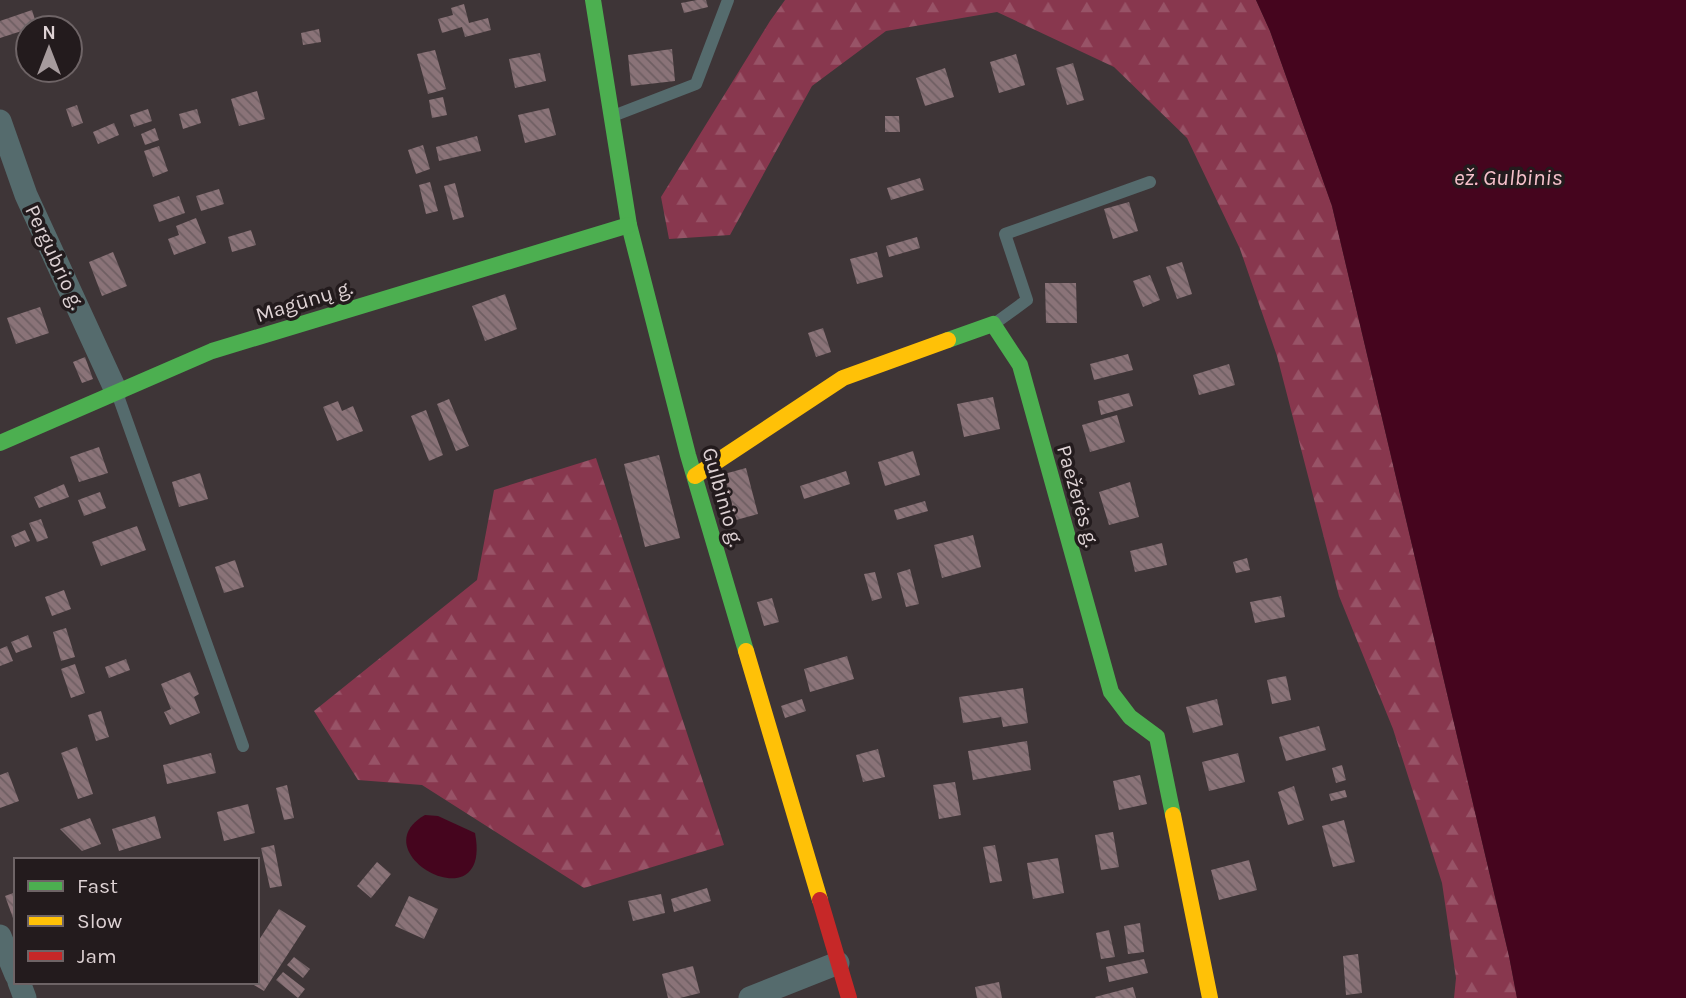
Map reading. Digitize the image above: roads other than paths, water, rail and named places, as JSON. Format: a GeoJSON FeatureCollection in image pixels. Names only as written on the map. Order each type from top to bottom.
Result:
{"type":"FeatureCollection","features":[{"type":"Feature","properties":{"kind":"street","name":"Gulbinio g."},"geometry":{"type":"LineString","coordinates":[[593,0],[629,225],[695,477],[849,998]]}},
{"type":"Feature","properties":{"kind":"street","name":"Pergubrio g."},"geometry":{"type":"LineString","coordinates":[[0,121],[26,195],[116,391]]}},
{"type":"Feature","properties":{"kind":"street","name":"Magūnų g."},"geometry":{"type":"LineString","coordinates":[[0,443],[212,351],[629,225]]}},
{"type":"Feature","properties":{"kind":"street"},"geometry":{"type":"LineString","coordinates":[[695,477],[843,378],[993,324]]}},
{"type":"Feature","properties":{"kind":"street","name":"Paežerės g."},"geometry":{"type":"LineString","coordinates":[[993,324],[1020,365],[1111,692],[1130,717],[1157,737],[1210,998]]}},
{"type":"Feature","properties":{"kind":"street"},"geometry":{"type":"LineString","coordinates":[[0,936],[14,970]]}},
{"type":"Feature","properties":{"kind":"street"},"geometry":{"type":"LineString","coordinates":[[751,998],[838,963]]}},
{"type":"Feature","properties":{"kind":"lane"},"geometry":{"type":"LineString","coordinates":[[612,116],[696,84],[728,0]]}},
{"type":"Feature","properties":{"kind":"lane"},"geometry":{"type":"LineString","coordinates":[[993,324],[1027,300],[1005,234],[1150,182]]}},
{"type":"Feature","properties":{"kind":"lane"},"geometry":{"type":"LineString","coordinates":[[116,391],[243,746]]}},
{"type":"Feature","properties":{"kind":"water","name":"ež. Gulbinis"},"geometry":{"type":"Polygon","coordinates":[[[1256,0],[1686,0],[1686,998],[1517,998],[1332,206],[1270,31],[1256,0]]]}},
{"type":"Feature","properties":{"kind":"water"},"geometry":{"type":"Polygon","coordinates":[[[425,815],[438,816],[475,833],[475,860],[465,875],[449,878],[432,873],[416,862],[407,847],[409,830],[425,815]]]}}]}
